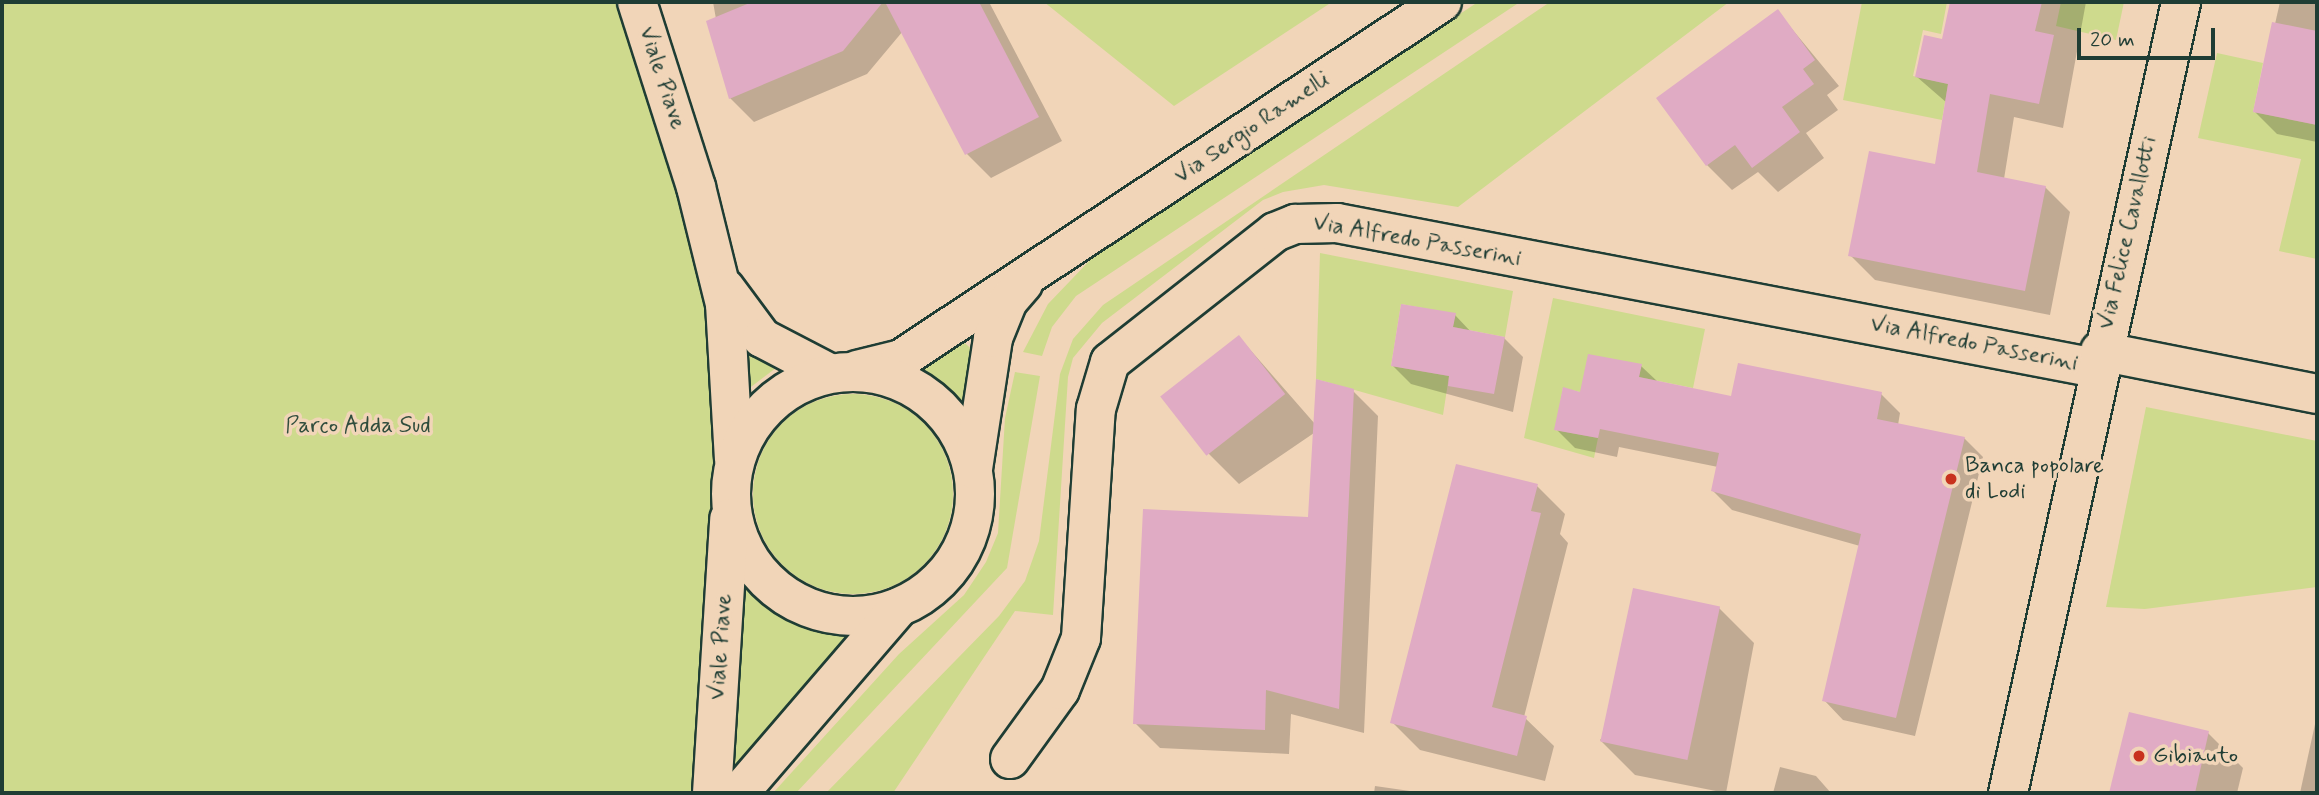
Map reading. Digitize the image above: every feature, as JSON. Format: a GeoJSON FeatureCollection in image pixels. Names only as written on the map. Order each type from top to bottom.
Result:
{"type":"FeatureCollection","features":[{"type":"Feature","properties":{"kind":"street","name":"Viale Piave"},"geometry":{"type":"LineString","coordinates":[[638,2],[719,276],[734,462],[712,793]]}},
{"type":"Feature","properties":{"kind":"street","name":"Via Sergio Ramelli"},"geometry":{"type":"LineString","coordinates":[[840,372],[901,359],[1442,2]]}},
{"type":"Feature","properties":{"kind":"street","name":"Via Felice Cavallotti"},"geometry":{"type":"LineString","coordinates":[[2008,793],[2098,360],[2181,2]]}},
{"type":"Feature","properties":{"kind":"street","name":"Via Alfredo Passerini"},"geometry":{"type":"LineString","coordinates":[[1010,759],[1060,690],[1081,638],[1096,409],[1110,362],[1275,232],[1295,224],[1337,223],[2098,360],[2317,394]]}},
{"type":"Feature","properties":{"kind":"street","name":"Via Sergio Ramelli"},"geometry":{"type":"LineString","coordinates":[[973,469],[999,320],[1022,285],[1061,255]]}},
{"type":"Feature","properties":{"kind":"street","name":"Viale Piave"},"geometry":{"type":"LineString","coordinates":[[719,276],[745,323],[762,338],[840,372],[892,377],[929,398],[958,430],[973,469],[974,511],[961,552],[935,585],[899,607],[739,793]]}},
{"type":"Feature","properties":{"kind":"street","name":"Viale Piave"},"geometry":{"type":"LineString","coordinates":[[734,462],[769,404],[840,372]]}},
{"type":"Feature","properties":{"kind":"street","name":"Viale Piave"},"geometry":{"type":"LineString","coordinates":[[730,500],[738,538],[758,571],[787,597],[822,612],[861,616],[899,607]]}},
{"type":"Feature","properties":{"kind":"green space","name":"Parco Adda Sud"},"geometry":{"type":"Polygon","coordinates":[[[2,2],[621,2],[702,275],[713,349],[717,451],[699,793],[2,793],[2,2]]]}},
{"type":"Feature","properties":{"kind":"green space"},"geometry":{"type":"Polygon","coordinates":[[[1044,2],[1332,2],[1174,106],[1044,2]]]}},
{"type":"Feature","properties":{"kind":"green space"},"geometry":{"type":"Polygon","coordinates":[[[1478,2],[1520,2],[1076,296],[1052,327],[1042,356],[1023,352],[1048,304],[1094,256],[1478,2]]]}},
{"type":"Feature","properties":{"kind":"green space"},"geometry":{"type":"Polygon","coordinates":[[[1550,2],[1729,2],[1458,207],[1324,185],[1283,192],[1263,200],[1102,323],[1073,358],[1068,377],[1053,615],[1015,611],[893,793],[826,793],[999,616],[1025,581],[1039,541],[1060,374],[1073,339],[1103,305],[1550,2]]]}},
{"type":"Feature","properties":{"kind":"green space"},"geometry":{"type":"Polygon","coordinates":[[[1862,2],[1947,2],[1941,34],[1923,30],[1913,76],[1948,84],[1942,120],[1843,100],[1862,2]]]}},
{"type":"Feature","properties":{"kind":"green space"},"geometry":{"type":"Polygon","coordinates":[[[2061,2],[2124,2],[2116,40],[2056,26],[2061,2]]]}},
{"type":"Feature","properties":{"kind":"green space"},"geometry":{"type":"Polygon","coordinates":[[[2217,53],[2263,63],[2253,112],[2317,125],[2317,259],[2279,251],[2301,159],[2198,138],[2217,53]]]}},
{"type":"Feature","properties":{"kind":"green space"},"geometry":{"type":"Polygon","coordinates":[[[1320,253],[1513,291],[1505,337],[1453,327],[1455,314],[1401,304],[1391,366],[1449,376],[1443,415],[1316,379],[1320,253]]]}},
{"type":"Feature","properties":{"kind":"green space"},"geometry":{"type":"Polygon","coordinates":[[[1553,298],[1705,329],[1693,388],[1639,377],[1641,364],[1580,392],[1563,388],[1555,430],[1598,438],[1594,458],[1524,438],[1553,298]]]}},
{"type":"Feature","properties":{"kind":"green space"},"geometry":{"type":"Polygon","coordinates":[[[734,323],[780,365],[739,396],[734,323]]]}},
{"type":"Feature","properties":{"kind":"green space"},"geometry":{"type":"Polygon","coordinates":[[[948,329],[980,356],[964,407],[910,362],[948,329]]]}},
{"type":"Feature","properties":{"kind":"green space"},"geometry":{"type":"Polygon","coordinates":[[[1015,372],[1040,376],[1007,568],[796,793],[773,793],[899,654],[964,595],[986,562],[998,533],[1005,418],[1015,372]]]}},
{"type":"Feature","properties":{"kind":"green space"},"geometry":{"type":"Polygon","coordinates":[[[853,394],[891,402],[924,423],[945,456],[953,494],[945,532],[924,565],[891,586],[853,594],[815,586],[782,565],[761,532],[753,494],[761,456],[782,423],[815,402],[853,394]]]}},
{"type":"Feature","properties":{"kind":"green space"},"geometry":{"type":"Polygon","coordinates":[[[2146,407],[2317,441],[2317,587],[2145,609],[2106,607],[2146,407]]]}},
{"type":"Feature","properties":{"kind":"green space"},"geometry":{"type":"Polygon","coordinates":[[[742,573],[795,617],[866,629],[731,793],[742,573]]]}},
{"type":"Feature","properties":{"kind":"building"},"geometry":{"type":"Polygon","coordinates":[[[752,2],[883,2],[843,51],[729,99],[706,21],[752,2]]]}},
{"type":"Feature","properties":{"kind":"building"},"geometry":{"type":"Polygon","coordinates":[[[885,2],[979,2],[1039,117],[965,155],[885,2]]]}},
{"type":"Feature","properties":{"kind":"building"},"geometry":{"type":"Polygon","coordinates":[[[1950,2],[2042,2],[2035,31],[2054,35],[2039,104],[1990,94],[1977,172],[2046,186],[2025,291],[1848,256],[1869,151],[1935,164],[1948,84],[1915,77],[1924,35],[1942,39],[1950,2]]]}},
{"type":"Feature","properties":{"kind":"building"},"geometry":{"type":"Polygon","coordinates":[[[1778,9],[1815,60],[1803,69],[1814,84],[1782,107],[1800,132],[1752,168],[1735,145],[1706,166],[1656,98],[1778,9]]]}},
{"type":"Feature","properties":{"kind":"building"},"geometry":{"type":"Polygon","coordinates":[[[2272,22],[2317,31],[2317,125],[2253,112],[2272,22]]]}},
{"type":"Feature","properties":{"kind":"building"},"geometry":{"type":"Polygon","coordinates":[[[1401,304],[1456,313],[1453,327],[1505,337],[1494,394],[1448,386],[1449,376],[1391,366],[1401,304]]]}},
{"type":"Feature","properties":{"kind":"building"},"geometry":{"type":"Polygon","coordinates":[[[1239,335],[1285,394],[1206,456],[1160,397],[1239,335]]]}},
{"type":"Feature","properties":{"kind":"building"},"geometry":{"type":"Polygon","coordinates":[[[1588,354],[1642,364],[1639,377],[1731,396],[1738,363],[1882,392],[1877,419],[1965,437],[1896,718],[1822,701],[1861,534],[1711,491],[1719,453],[1600,429],[1598,438],[1554,430],[1563,387],[1580,392],[1588,354]]]}},
{"type":"Feature","properties":{"kind":"building"},"geometry":{"type":"Polygon","coordinates":[[[1316,379],[1354,389],[1339,709],[1266,690],[1265,730],[1133,724],[1143,509],[1308,517],[1316,379]]]}},
{"type":"Feature","properties":{"kind":"building"},"geometry":{"type":"Polygon","coordinates":[[[1456,464],[1538,484],[1531,511],[1541,513],[1492,707],[1527,716],[1517,756],[1390,723],[1456,464]]]}},
{"type":"Feature","properties":{"kind":"building"},"geometry":{"type":"Polygon","coordinates":[[[1633,588],[1720,607],[1687,760],[1600,742],[1633,588]]]}},
{"type":"Feature","properties":{"kind":"building"},"geometry":{"type":"Polygon","coordinates":[[[2129,712],[2209,731],[2195,793],[2109,793],[2129,712]]]}},
{"type":"Feature","properties":{"kind":"place","name":"Banca popolare di Lodi"},"geometry":{"type":"Point","coordinates":[1951,479]}},
{"type":"Feature","properties":{"kind":"place","name":"Gibiauto"},"geometry":{"type":"Point","coordinates":[2139,756]}}]}
